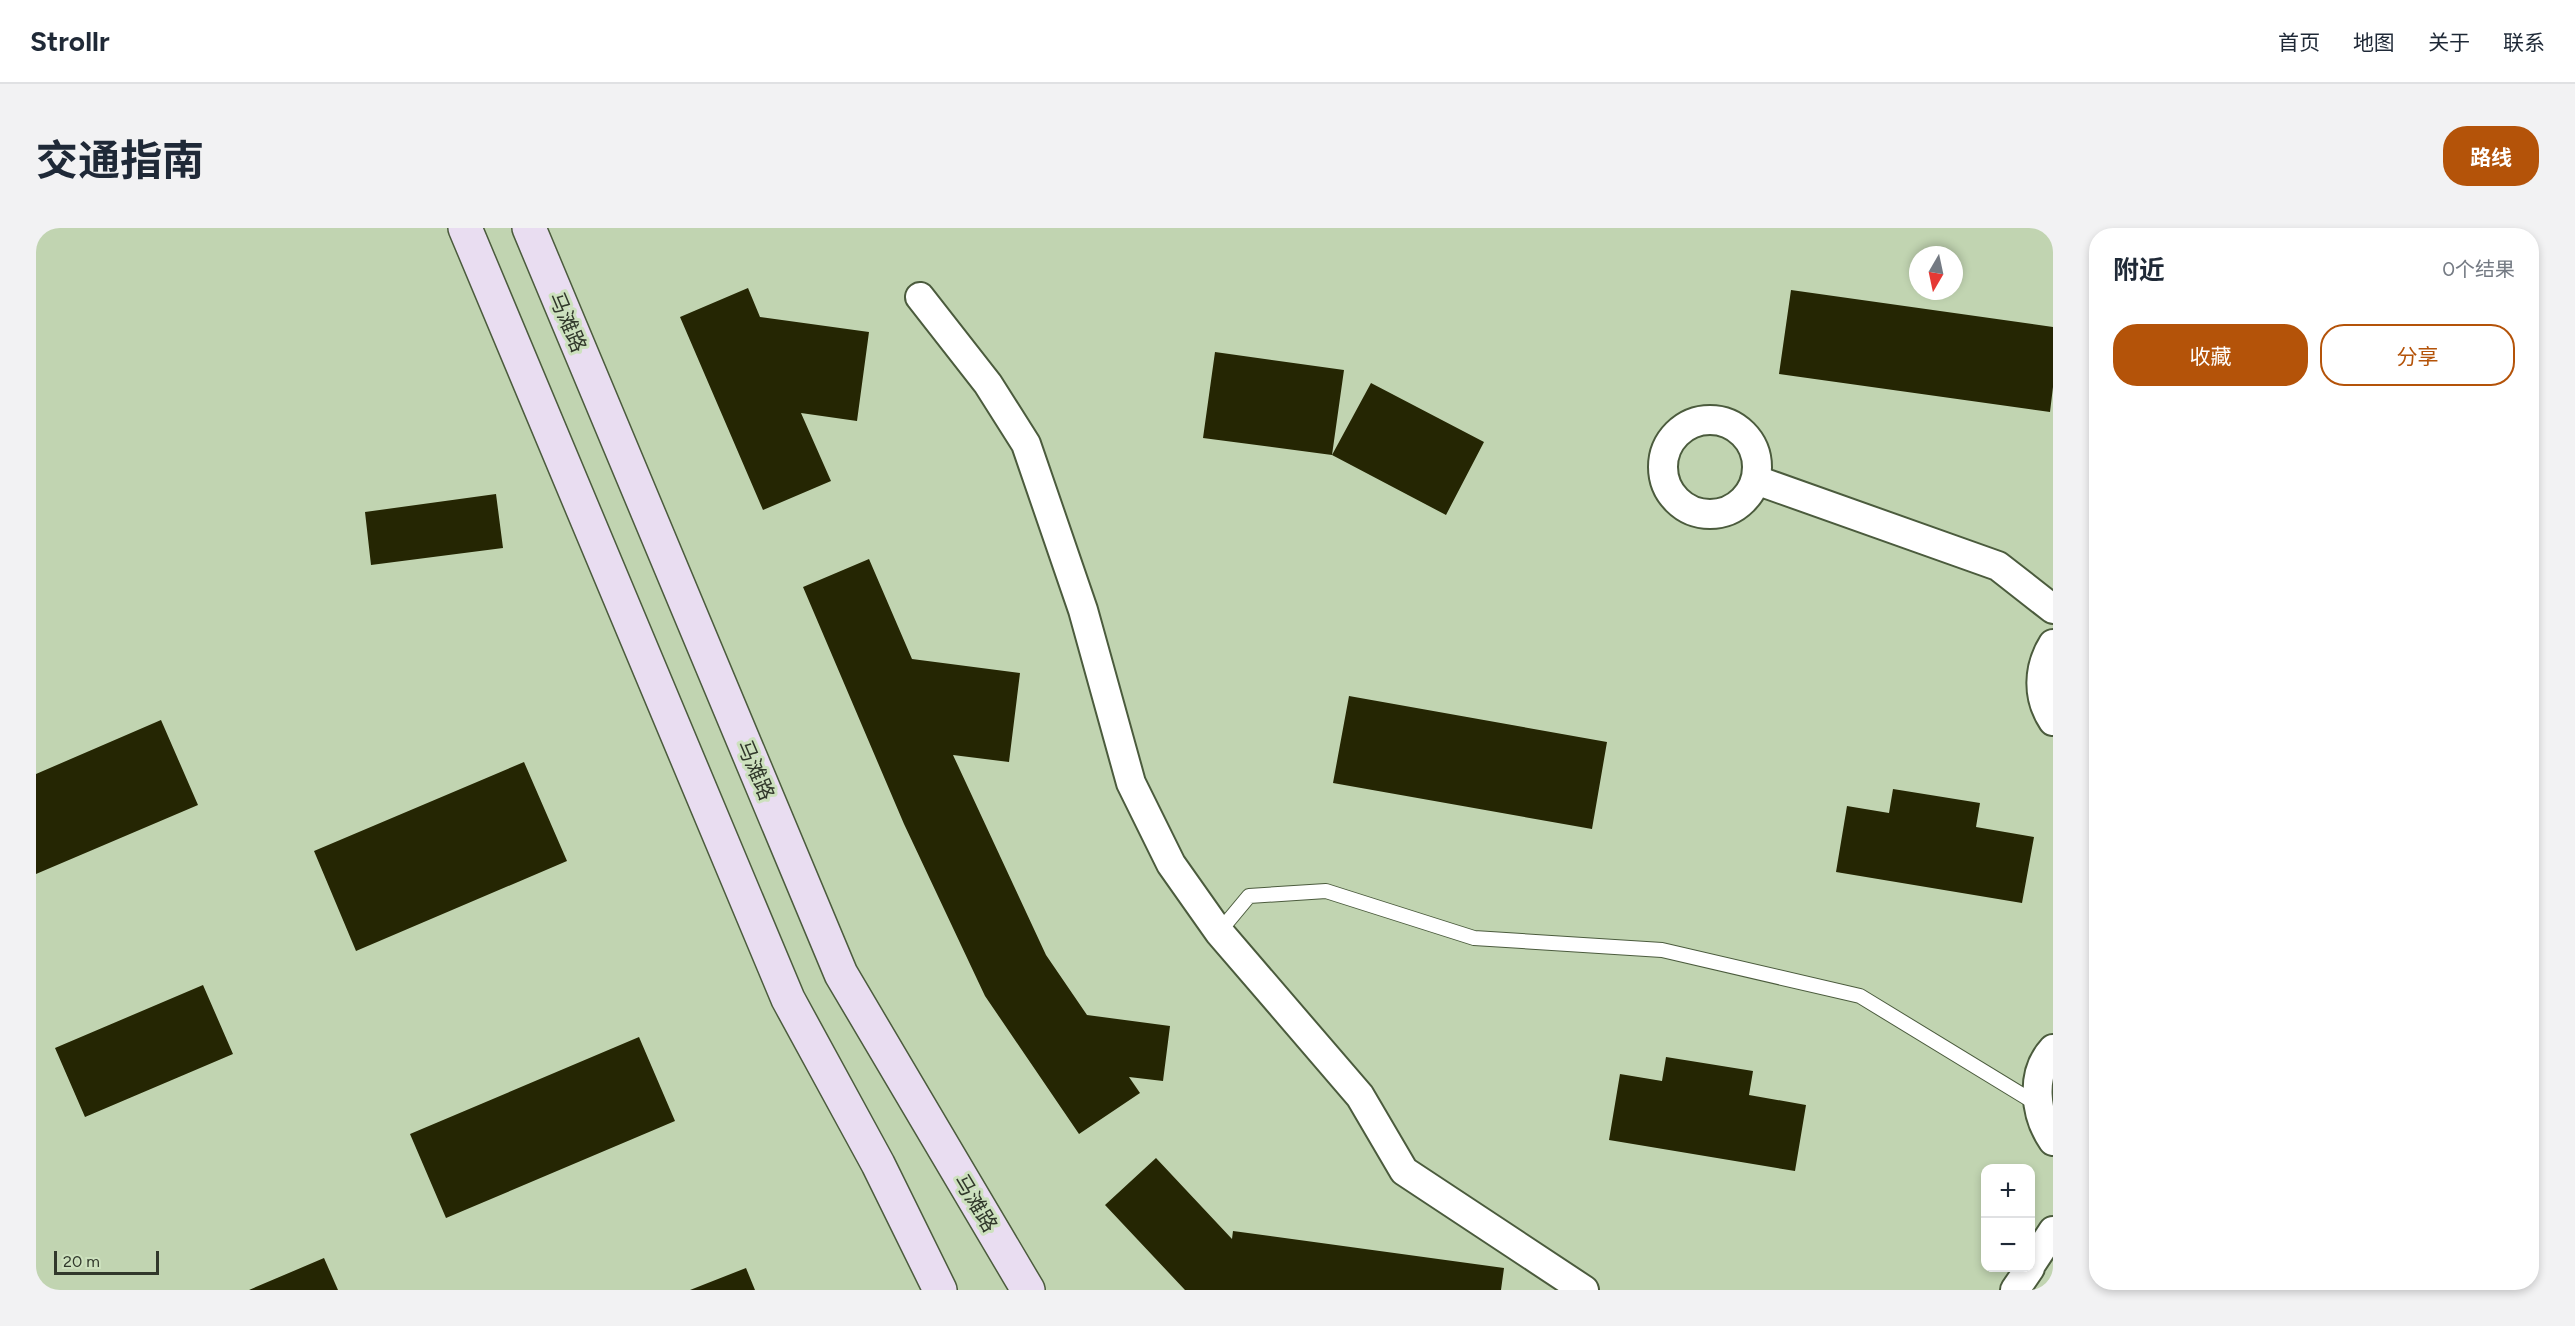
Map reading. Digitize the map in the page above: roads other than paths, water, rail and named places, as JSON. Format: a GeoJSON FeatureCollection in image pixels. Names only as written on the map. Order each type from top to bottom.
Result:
{"type":"FeatureCollection","features":[{"type":"Feature","properties":{"kind":"main road"},"geometry":{"type":"LineString","coordinates":[[465,228],[788,999],[878,1164],[940,1290]]}},
{"type":"Feature","properties":{"kind":"main road","name":"马滩路"},"geometry":{"type":"LineString","coordinates":[[529,228],[841,974],[1028,1290]]}},
{"type":"Feature","properties":{"kind":"street"},"geometry":{"type":"LineString","coordinates":[[920,297],[988,384],[1026,444],[1083,610],[1131,783],[1171,864],[1219,932],[1360,1096],[1404,1171],[1584,1290]]}},
{"type":"Feature","properties":{"kind":"street"},"geometry":{"type":"LineString","coordinates":[[1756,480],[1998,566],[2053,609]]}},
{"type":"Feature","properties":{"kind":"street"},"geometry":{"type":"LineString","coordinates":[[2053,644],[2046,654],[2041,673],[2041,693],[2047,712],[2053,721]]}},
{"type":"Feature","properties":{"kind":"street"},"geometry":{"type":"LineString","coordinates":[[2053,1049],[2039,1078],[2037,1104],[2045,1129],[2053,1141]]}},
{"type":"Feature","properties":{"kind":"street"},"geometry":{"type":"LineString","coordinates":[[2035,1259],[2053,1231]]}},
{"type":"Feature","properties":{"kind":"street"},"geometry":{"type":"LineString","coordinates":[[2015,1290],[2027,1272]]}},
{"type":"Feature","properties":{"kind":"lane"},"geometry":{"type":"LineString","coordinates":[[1219,932],[1249,897],[1326,891],[1474,938],[1662,950],[1860,996],[2037,1104]]}}]}
